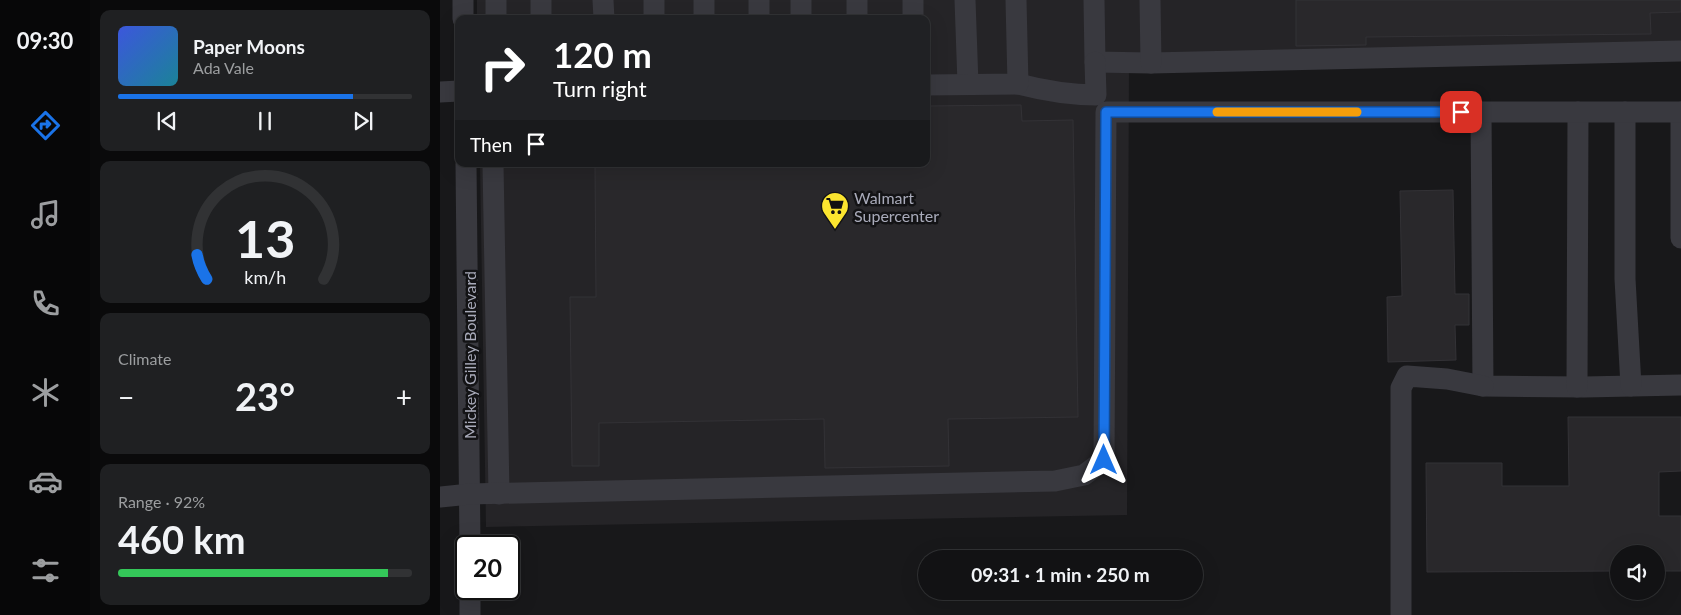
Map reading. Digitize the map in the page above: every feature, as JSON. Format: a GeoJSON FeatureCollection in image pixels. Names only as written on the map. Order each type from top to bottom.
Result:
{"type":"FeatureCollection","features":[{"type":"Feature","properties":{"kind":"street"},"geometry":{"type":"LineString","coordinates":[[463,0],[463,15]]}},
{"type":"Feature","properties":{"kind":"street"},"geometry":{"type":"LineString","coordinates":[[496,0],[496,15]]}},
{"type":"Feature","properties":{"kind":"street"},"geometry":{"type":"LineString","coordinates":[[541,0],[542,15]]}},
{"type":"Feature","properties":{"kind":"street"},"geometry":{"type":"LineString","coordinates":[[603,0],[604,15]]}},
{"type":"Feature","properties":{"kind":"street"},"geometry":{"type":"LineString","coordinates":[[654,0],[654,15]]}},
{"type":"Feature","properties":{"kind":"street"},"geometry":{"type":"LineString","coordinates":[[704,0],[704,15]]}},
{"type":"Feature","properties":{"kind":"street"},"geometry":{"type":"LineString","coordinates":[[759,0],[759,15]]}},
{"type":"Feature","properties":{"kind":"street"},"geometry":{"type":"LineString","coordinates":[[801,0],[801,15]]}},
{"type":"Feature","properties":{"kind":"street"},"geometry":{"type":"LineString","coordinates":[[857,0],[858,15]]}},
{"type":"Feature","properties":{"kind":"street"},"geometry":{"type":"LineString","coordinates":[[913,0],[913,15]]}},
{"type":"Feature","properties":{"kind":"street"},"geometry":{"type":"LineString","coordinates":[[965,0],[968,84]]}},
{"type":"Feature","properties":{"kind":"street"},"geometry":{"type":"LineString","coordinates":[[1016,0],[1018,84]]}},
{"type":"Feature","properties":{"kind":"street"},"geometry":{"type":"LineString","coordinates":[[930,85],[1018,84],[1070,95],[1096,95],[1094,0]]}},
{"type":"Feature","properties":{"kind":"street"},"geometry":{"type":"LineString","coordinates":[[1150,0],[1151,63]]}},
{"type":"Feature","properties":{"kind":"street"},"geometry":{"type":"LineString","coordinates":[[1095,62],[1151,63],[1681,51]]}},
{"type":"Feature","properties":{"kind":"street"},"geometry":{"type":"LineString","coordinates":[[440,92],[455,91]]}},
{"type":"Feature","properties":{"kind":"street"},"geometry":{"type":"LineString","coordinates":[[440,497],[470,494],[1055,481],[1084,475],[1104,460],[1106,112],[1681,112],[1681,238]]}},
{"type":"Feature","properties":{"kind":"street"},"geometry":{"type":"LineString","coordinates":[[1481,112],[1484,386]]}},
{"type":"Feature","properties":{"kind":"street"},"geometry":{"type":"LineString","coordinates":[[1577,387],[1578,112]]}},
{"type":"Feature","properties":{"kind":"street"},"geometry":{"type":"LineString","coordinates":[[1625,112],[1626,278],[1631,386]]}},
{"type":"Feature","properties":{"kind":"street","name":"Mickey Gilley Boulevard"},"geometry":{"type":"LineString","coordinates":[[466,167],[470,535]]}},
{"type":"Feature","properties":{"kind":"street"},"geometry":{"type":"LineString","coordinates":[[493,167],[499,494]]}},
{"type":"Feature","properties":{"kind":"street"},"geometry":{"type":"LineString","coordinates":[[1401,615],[1401,388],[1407,376],[1447,379],[1484,386],[1577,387],[1681,384]]}},
{"type":"Feature","properties":{"kind":"street"},"geometry":{"type":"LineString","coordinates":[[470,600],[470,615]]}},
{"type":"Feature","properties":{"kind":"shaded area"},"geometry":{"type":"Polygon","coordinates":[[[477,0],[1681,0],[1681,59],[1129,66],[1127,515],[486,527],[480,167],[930,167],[930,15],[477,15],[477,0]]]}},
{"type":"Feature","properties":{"kind":"building"},"geometry":{"type":"Polygon","coordinates":[[[1296,0],[1681,0],[1681,12],[1650,13],[1651,34],[1366,37],[1366,45],[1296,46],[1296,0]]]}},
{"type":"Feature","properties":{"kind":"building","name":"Walmart Supercenter"},"geometry":{"type":"Polygon","coordinates":[[[1021,105],[1022,121],[1073,120],[1078,417],[948,419],[949,466],[825,468],[824,419],[599,423],[599,466],[572,466],[570,297],[596,297],[595,167],[930,167],[930,106],[1021,105]]]}},
{"type":"Feature","properties":{"kind":"building"},"geometry":{"type":"Polygon","coordinates":[[[1453,190],[1455,294],[1469,294],[1469,325],[1455,325],[1456,360],[1388,362],[1387,297],[1402,296],[1400,191],[1453,190]]]}},
{"type":"Feature","properties":{"kind":"building"},"geometry":{"type":"Polygon","coordinates":[[[1568,417],[1681,417],[1681,471],[1659,472],[1659,516],[1681,516],[1681,571],[1665,571],[1665,545],[1610,545],[1610,571],[1427,572],[1426,463],[1502,463],[1502,486],[1569,486],[1568,417]]]}},
{"type":"Feature","properties":{"kind":"slow traffic"},"geometry":{"type":"LineString","coordinates":[[1217,112],[1357,112]]}},
{"type":"Feature","properties":{"kind":"place","name":"Walmart Supercenter"},"geometry":{"type":"Point","coordinates":[835,230]}},
{"type":"Feature","properties":{"kind":"route"},"geometry":{"type":"LineString","coordinates":[[1104,460],[1106,112],[1461,112]]}}]}
